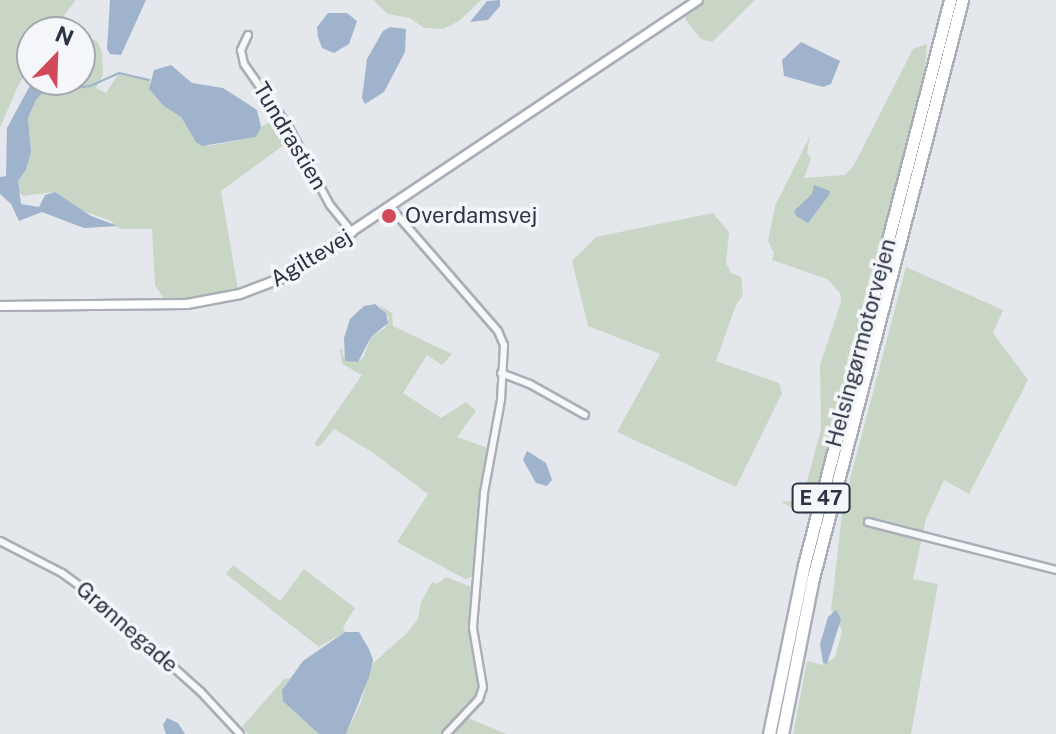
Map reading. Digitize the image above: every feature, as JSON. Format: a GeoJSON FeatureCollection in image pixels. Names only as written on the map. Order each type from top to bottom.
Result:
{"type":"FeatureCollection","features":[{"type":"Feature","properties":{"kind":"highway","name":"Helsingørmotorvejen"},"geometry":{"type":"LineString","coordinates":[[769,734],[804,565],[950,0]]}},
{"type":"Feature","properties":{"kind":"highway","name":"Helsingørmotorvejen"},"geometry":{"type":"LineString","coordinates":[[782,734],[821,548],[962,0]]}},
{"type":"Feature","properties":{"kind":"street","name":"Agiltevej"},"geometry":{"type":"LineString","coordinates":[[0,306],[156,306],[213,301],[282,278],[698,0]]}},
{"type":"Feature","properties":{"kind":"street","name":"Tundrastien"},"geometry":{"type":"LineString","coordinates":[[248,35],[241,50],[244,64],[289,128],[335,214],[353,233]]}},
{"type":"Feature","properties":{"kind":"street"},"geometry":{"type":"LineString","coordinates":[[391,208],[498,331],[504,345],[499,412],[484,493],[473,628],[483,687],[479,699],[446,734]]}},
{"type":"Feature","properties":{"kind":"street"},"geometry":{"type":"LineString","coordinates":[[501,373],[530,384],[585,415]]}},
{"type":"Feature","properties":{"kind":"street"},"geometry":{"type":"LineString","coordinates":[[868,522],[1056,570]]}},
{"type":"Feature","properties":{"kind":"street","name":"Grønnegade"},"geometry":{"type":"LineString","coordinates":[[0,541],[62,573],[95,597],[201,692],[240,734]]}},
{"type":"Feature","properties":{"kind":"green space"},"geometry":{"type":"Polygon","coordinates":[[[0,0],[76,0],[64,16],[16,16],[16,91],[0,127],[0,0]]]}},
{"type":"Feature","properties":{"kind":"green space"},"geometry":{"type":"Polygon","coordinates":[[[373,0],[481,0],[459,21],[443,29],[424,28],[410,18],[388,14],[373,0]]]}},
{"type":"Feature","properties":{"kind":"green space"},"geometry":{"type":"Polygon","coordinates":[[[706,0],[755,0],[712,42],[701,39],[685,15],[706,0]]]}},
{"type":"Feature","properties":{"kind":"green space"},"geometry":{"type":"Polygon","coordinates":[[[96,41],[102,52],[103,75],[96,88],[96,41]]]}},
{"type":"Feature","properties":{"kind":"green space"},"geometry":{"type":"Polygon","coordinates":[[[927,44],[924,80],[812,509],[807,515],[781,502],[802,500],[821,429],[820,365],[841,302],[840,293],[827,279],[772,260],[774,253],[768,241],[775,206],[810,136],[807,153],[811,159],[804,178],[845,175],[854,165],[913,49],[927,44]]]}},
{"type":"Feature","properties":{"kind":"green space"},"geometry":{"type":"Polygon","coordinates":[[[119,73],[149,80],[154,95],[181,117],[191,134],[208,146],[256,137],[261,127],[280,117],[292,139],[221,191],[238,289],[198,299],[165,300],[155,285],[152,229],[120,229],[109,220],[78,209],[55,192],[23,196],[18,192],[18,181],[26,170],[31,152],[28,118],[40,96],[96,96],[96,88],[106,93],[119,73]]]}},
{"type":"Feature","properties":{"kind":"green space"},"geometry":{"type":"Polygon","coordinates":[[[713,213],[729,232],[726,263],[731,273],[741,277],[743,295],[736,305],[716,361],[779,383],[782,393],[736,487],[617,432],[660,354],[588,326],[572,261],[596,237],[713,213]]]}},
{"type":"Feature","properties":{"kind":"green space"},"geometry":{"type":"Polygon","coordinates":[[[906,267],[1003,310],[993,333],[1028,380],[969,494],[944,480],[926,519],[913,579],[938,584],[911,734],[793,734],[807,661],[822,665],[835,658],[842,631],[831,610],[843,506],[906,267]]]}},
{"type":"Feature","properties":{"kind":"green space"},"geometry":{"type":"Polygon","coordinates":[[[379,305],[392,313],[393,326],[452,354],[442,365],[427,355],[403,393],[441,418],[466,402],[476,411],[457,437],[491,449],[475,576],[465,579],[397,542],[428,494],[372,452],[334,429],[319,447],[314,444],[362,375],[342,364],[340,349],[343,349],[342,355],[358,362],[364,356],[371,337],[385,328],[389,318],[379,305]]]}},
{"type":"Feature","properties":{"kind":"green space"},"geometry":{"type":"Polygon","coordinates":[[[233,565],[280,601],[304,569],[355,608],[343,627],[345,632],[319,647],[226,574],[233,565]]]}},
{"type":"Feature","properties":{"kind":"green space"},"geometry":{"type":"Polygon","coordinates":[[[446,577],[474,588],[470,643],[480,686],[477,698],[442,734],[346,734],[361,702],[372,664],[418,619],[421,602],[432,582],[437,584],[446,577]]]}},
{"type":"Feature","properties":{"kind":"green space"},"geometry":{"type":"Polygon","coordinates":[[[290,678],[282,690],[319,734],[248,734],[242,727],[284,679],[290,678]]]}},
{"type":"Feature","properties":{"kind":"green space"},"geometry":{"type":"Polygon","coordinates":[[[468,718],[506,734],[452,734],[468,718]]]}},
{"type":"Feature","properties":{"kind":"water"},"geometry":{"type":"Polygon","coordinates":[[[110,0],[146,0],[121,55],[110,54],[107,49],[110,0]]]}},
{"type":"Feature","properties":{"kind":"water"},"geometry":{"type":"Polygon","coordinates":[[[500,0],[500,6],[488,20],[470,22],[487,1],[500,0]]]}},
{"type":"Feature","properties":{"kind":"water"},"geometry":{"type":"Polygon","coordinates":[[[328,13],[347,13],[357,21],[349,44],[334,53],[322,48],[318,37],[317,27],[328,13]]]}},
{"type":"Feature","properties":{"kind":"water"},"geometry":{"type":"Polygon","coordinates":[[[390,27],[406,29],[405,52],[384,92],[365,104],[362,98],[367,59],[383,31],[390,27]]]}},
{"type":"Feature","properties":{"kind":"water"},"geometry":{"type":"Polygon","coordinates":[[[801,42],[840,61],[831,84],[823,87],[784,76],[782,60],[801,42]]]}},
{"type":"Feature","properties":{"kind":"water"},"geometry":{"type":"Polygon","coordinates":[[[171,65],[192,83],[223,88],[257,110],[261,127],[256,137],[202,146],[196,142],[181,117],[164,106],[149,89],[154,70],[171,65]]]}},
{"type":"Feature","properties":{"kind":"water"},"geometry":{"type":"Polygon","coordinates":[[[24,96],[40,96],[28,118],[31,152],[26,170],[18,181],[21,204],[39,207],[45,195],[55,192],[91,216],[118,226],[84,228],[42,212],[19,221],[11,204],[0,194],[0,177],[6,176],[7,128],[24,96]]]}},
{"type":"Feature","properties":{"kind":"water"},"geometry":{"type":"Polygon","coordinates":[[[814,185],[830,191],[808,223],[796,216],[794,211],[812,194],[814,185]]]}},
{"type":"Feature","properties":{"kind":"water"},"geometry":{"type":"Polygon","coordinates":[[[375,304],[386,313],[388,323],[371,337],[358,362],[345,361],[344,338],[350,319],[364,306],[375,304]]]}},
{"type":"Feature","properties":{"kind":"water"},"geometry":{"type":"Polygon","coordinates":[[[527,451],[546,463],[552,480],[547,486],[536,483],[523,460],[527,451]]]}},
{"type":"Feature","properties":{"kind":"water"},"geometry":{"type":"Polygon","coordinates":[[[836,610],[841,619],[827,664],[823,663],[820,644],[828,617],[836,610]]]}},
{"type":"Feature","properties":{"kind":"water"},"geometry":{"type":"Polygon","coordinates":[[[345,632],[359,632],[369,649],[373,660],[369,677],[346,734],[319,734],[283,701],[282,690],[303,661],[345,632]]]}},
{"type":"Feature","properties":{"kind":"water"},"geometry":{"type":"Polygon","coordinates":[[[167,718],[178,723],[185,734],[166,734],[163,725],[167,718]]]}},
{"type":"Feature","properties":{"kind":"waterway"},"geometry":{"type":"LineString","coordinates":[[96,83],[119,73],[149,80]]}},
{"type":"Feature","properties":{"kind":"place","name":"Overdamsvej"},"geometry":{"type":"Point","coordinates":[389,216]}}]}
